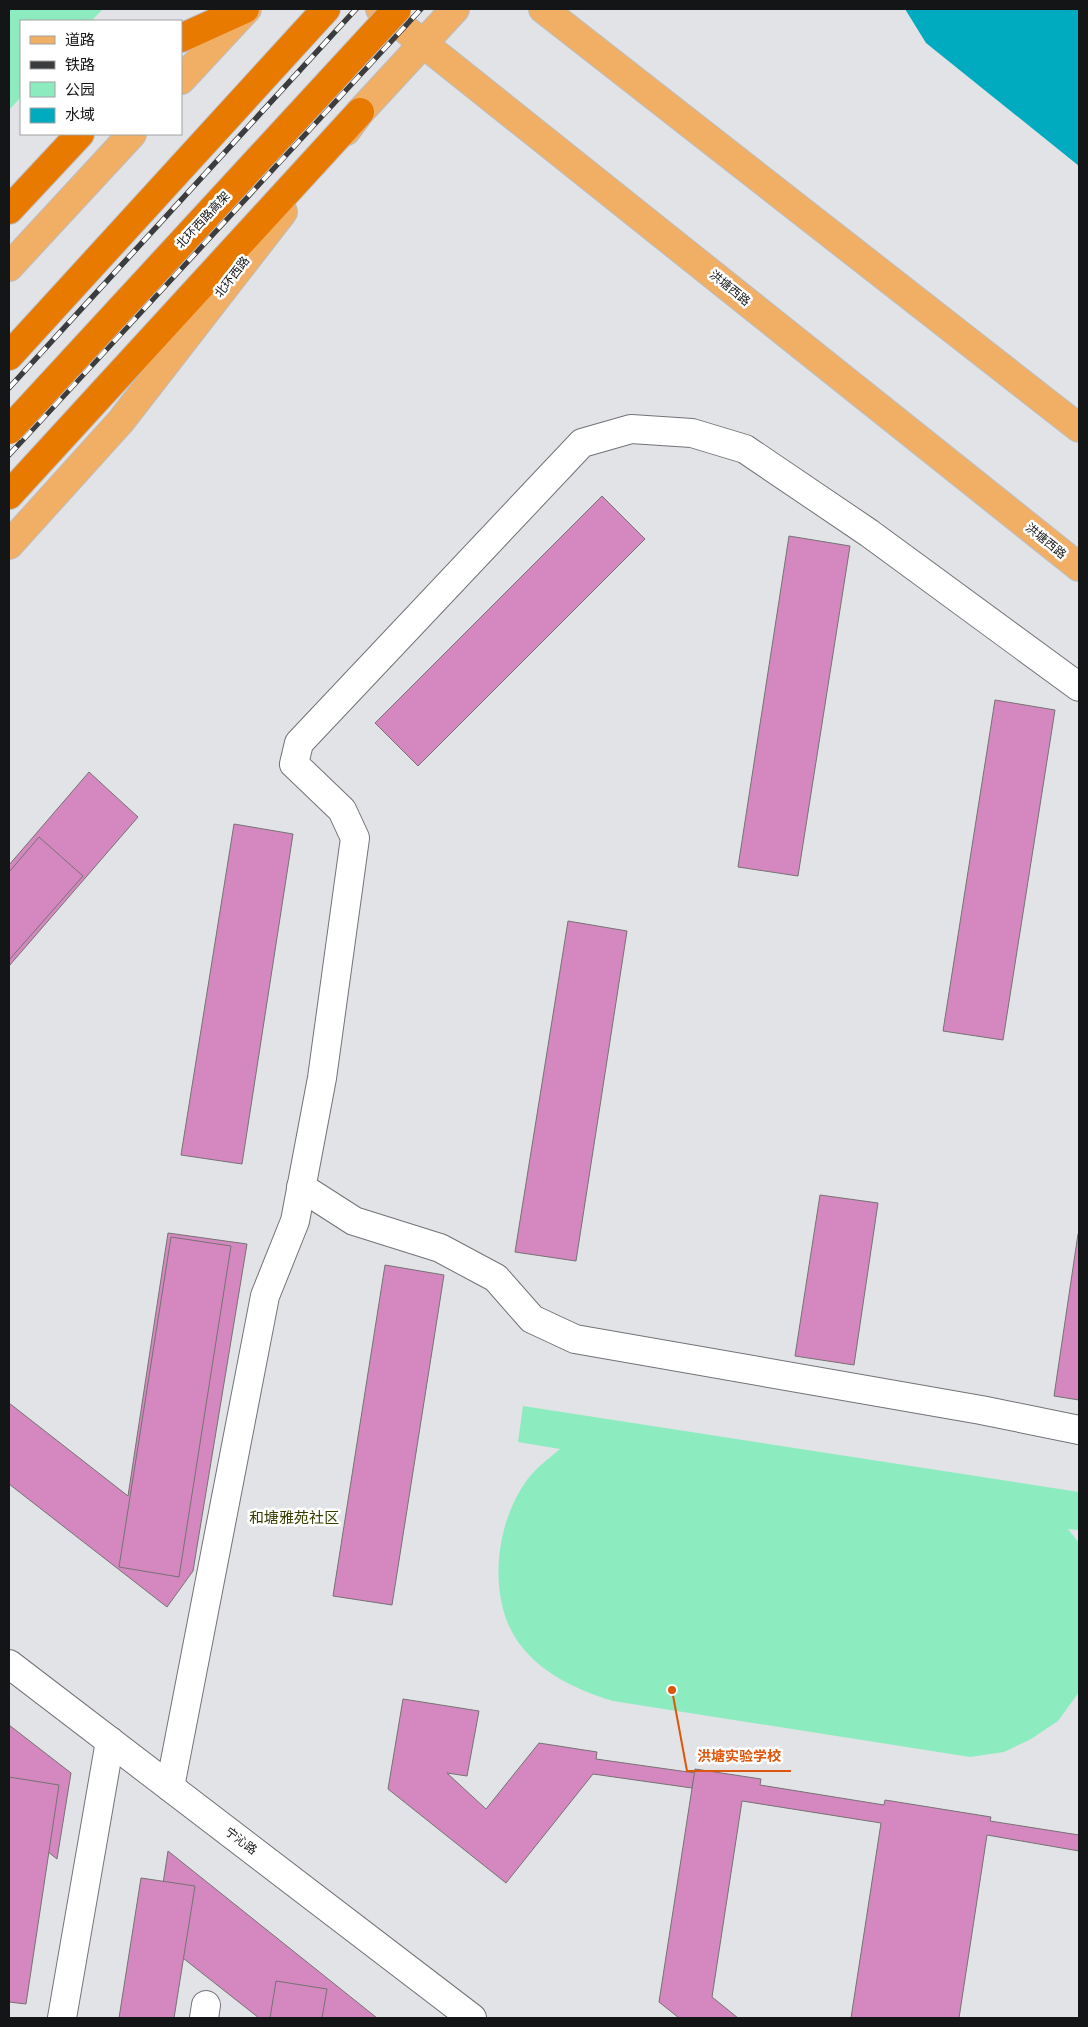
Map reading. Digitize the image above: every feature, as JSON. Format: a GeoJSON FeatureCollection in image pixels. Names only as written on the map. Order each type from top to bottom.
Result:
{"type":"FeatureCollection","features":[{"type":"Feature","properties":{"kind":"highway"},"geometry":{"type":"LineString","coordinates":[[182,38],[246,9]]}},
{"type":"Feature","properties":{"kind":"highway"},"geometry":{"type":"LineString","coordinates":[[9,356],[326,9]]}},
{"type":"Feature","properties":{"kind":"highway","name":"北环西路高架"},"geometry":{"type":"LineString","coordinates":[[9,430],[397,9]]}},
{"type":"Feature","properties":{"kind":"highway"},"geometry":{"type":"LineString","coordinates":[[9,495],[360,112]]}},
{"type":"Feature","properties":{"kind":"highway"},"geometry":{"type":"LineString","coordinates":[[9,210],[79,135]]}},
{"type":"Feature","properties":{"kind":"main road"},"geometry":{"type":"LineString","coordinates":[[182,79],[246,9]]}},
{"type":"Feature","properties":{"kind":"main road","name":"洪塘西路"},"geometry":{"type":"LineString","coordinates":[[380,9],[424,42],[1079,568]]}},
{"type":"Feature","properties":{"kind":"main road","name":"北环西路"},"geometry":{"type":"LineString","coordinates":[[9,545],[121,421],[360,112],[455,9]]}},
{"type":"Feature","properties":{"kind":"main road"},"geometry":{"type":"LineString","coordinates":[[542,9],[1079,428]]}},
{"type":"Feature","properties":{"kind":"main road"},"geometry":{"type":"LineString","coordinates":[[9,267],[131,135]]}},
{"type":"Feature","properties":{"kind":"street"},"geometry":{"type":"LineString","coordinates":[[170,1787],[265,1296],[296,1221],[322,1078],[355,838],[342,810],[294,764],[299,743],[582,443],[631,429],[692,433],[746,450],[869,533],[1079,687]]}},
{"type":"Feature","properties":{"kind":"street"},"geometry":{"type":"LineString","coordinates":[[302,1187],[354,1221],[440,1248],[496,1278],[532,1319],[575,1339],[981,1410],[1079,1430]]}},
{"type":"Feature","properties":{"kind":"street","name":"宁沁路"},"geometry":{"type":"LineString","coordinates":[[9,1664],[472,2018]]}},
{"type":"Feature","properties":{"kind":"street"},"geometry":{"type":"LineString","coordinates":[[62,2018],[110,1741]]}},
{"type":"Feature","properties":{"kind":"green space"},"geometry":{"type":"Polygon","coordinates":[[[9,9],[103,9],[92,20],[20,20],[20,98],[9,110],[9,9]]]}},
{"type":"Feature","properties":{"kind":"green space"},"geometry":{"type":"Polygon","coordinates":[[[523,1406],[1079,1492],[1079,1530],[1068,1529],[1079,1543],[1079,1692],[1058,1721],[1031,1739],[1004,1752],[970,1757],[613,1701],[568,1683],[540,1666],[518,1642],[510,1628],[500,1592],[500,1552],[503,1532],[509,1513],[527,1480],[560,1449],[518,1442],[523,1406]]]}},
{"type":"Feature","properties":{"kind":"water"},"geometry":{"type":"Polygon","coordinates":[[[905,9],[1079,9],[1079,166],[926,43],[905,9]]]}},
{"type":"Feature","properties":{"kind":"building"},"geometry":{"type":"Polygon","coordinates":[[[602,496],[645,539],[418,766],[375,723],[602,496]]]}},
{"type":"Feature","properties":{"kind":"building"},"geometry":{"type":"Polygon","coordinates":[[[789,536],[850,546],[798,876],[738,867],[789,536]]]}},
{"type":"Feature","properties":{"kind":"building"},"geometry":{"type":"Polygon","coordinates":[[[995,700],[1055,710],[1003,1040],[943,1031],[995,700]]]}},
{"type":"Feature","properties":{"kind":"building"},"geometry":{"type":"Polygon","coordinates":[[[89,772],[138,817],[9,966],[9,865],[89,772]]]}},
{"type":"Feature","properties":{"kind":"building"},"geometry":{"type":"Polygon","coordinates":[[[234,824],[293,834],[242,1164],[181,1155],[234,824]]]}},
{"type":"Feature","properties":{"kind":"building"},"geometry":{"type":"Polygon","coordinates":[[[39,837],[83,876],[9,960],[9,872],[39,837]]]}},
{"type":"Feature","properties":{"kind":"building"},"geometry":{"type":"Polygon","coordinates":[[[568,921],[627,931],[576,1261],[515,1252],[568,921]]]}},
{"type":"Feature","properties":{"kind":"building"},"geometry":{"type":"Polygon","coordinates":[[[820,1195],[878,1203],[854,1365],[795,1356],[820,1195]]]}},
{"type":"Feature","properties":{"kind":"building"},"geometry":{"type":"Polygon","coordinates":[[[168,1233],[247,1244],[193,1571],[167,1607],[9,1484],[9,1403],[128,1496],[168,1233]]]}},
{"type":"Feature","properties":{"kind":"building"},"geometry":{"type":"Polygon","coordinates":[[[1079,1235],[1079,1400],[1054,1396],[1079,1235]]]}},
{"type":"Feature","properties":{"kind":"building"},"geometry":{"type":"Polygon","coordinates":[[[171,1237],[231,1246],[179,1577],[119,1567],[171,1237]]]}},
{"type":"Feature","properties":{"kind":"building"},"geometry":{"type":"Polygon","coordinates":[[[385,1265],[444,1275],[392,1605],[333,1596],[385,1265]]]}},
{"type":"Feature","properties":{"kind":"building"},"geometry":{"type":"Polygon","coordinates":[[[403,1699],[479,1711],[467,1776],[447,1773],[486,1809],[539,1743],[597,1752],[596,1759],[695,1773],[692,1788],[593,1774],[506,1883],[388,1789],[403,1699]]]}},
{"type":"Feature","properties":{"kind":"building"},"geometry":{"type":"Polygon","coordinates":[[[9,1725],[71,1773],[57,1859],[9,1821],[9,1725]]]}},
{"type":"Feature","properties":{"kind":"building"},"geometry":{"type":"Polygon","coordinates":[[[695,1769],[761,1779],[760,1785],[884,1805],[885,1800],[991,1817],[990,1821],[1079,1835],[1079,1851],[987,1835],[959,2018],[851,2018],[881,1823],[742,1801],[712,1997],[738,2018],[679,2018],[659,2002],[695,1769]]]}},
{"type":"Feature","properties":{"kind":"building"},"geometry":{"type":"Polygon","coordinates":[[[9,1777],[59,1785],[26,2004],[9,2002],[9,1777]]]}},
{"type":"Feature","properties":{"kind":"building"},"geometry":{"type":"Polygon","coordinates":[[[168,1851],[377,2018],[259,2018],[155,1936],[168,1851]]]}},
{"type":"Feature","properties":{"kind":"building"},"geometry":{"type":"Polygon","coordinates":[[[141,1878],[195,1886],[174,2018],[119,2018],[141,1878]]]}},
{"type":"Feature","properties":{"kind":"building"},"geometry":{"type":"Polygon","coordinates":[[[276,1981],[327,1989],[322,2018],[270,2018],[276,1981]]]}},
{"type":"Feature","properties":{"kind":"railway"},"geometry":{"type":"LineString","coordinates":[[9,388],[356,9]]}},
{"type":"Feature","properties":{"kind":"railway"},"geometry":{"type":"LineString","coordinates":[[9,455],[421,9]]}},
{"type":"Feature","properties":{"kind":"place","name":"洪塘实验学校"},"geometry":{"type":"Point","coordinates":[672,1690]}},
{"type":"Feature","properties":{"kind":"district","name":"和塘雅苑社区"},"geometry":{"type":"Point","coordinates":[294,1518]}}]}
